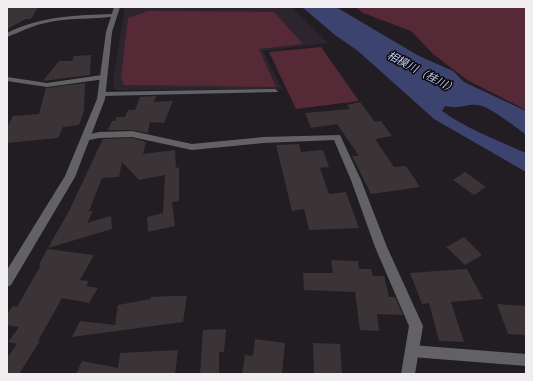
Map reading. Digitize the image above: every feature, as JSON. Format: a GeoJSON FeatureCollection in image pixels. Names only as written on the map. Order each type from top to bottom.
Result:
{"type":"FeatureCollection","features":[{"type":"Feature","properties":{"kind":"street"},"geometry":{"type":"LineString","coordinates":[[7,281],[70,177],[101,94],[109,32],[117,7]]}},
{"type":"Feature","properties":{"kind":"street"},"geometry":{"type":"LineString","coordinates":[[7,79],[47,85],[102,77]]}},
{"type":"Feature","properties":{"kind":"street"},"geometry":{"type":"LineString","coordinates":[[85,138],[99,135],[132,134],[192,147],[263,140],[337,137],[356,180],[381,247],[416,326],[408,374]]}},
{"type":"Feature","properties":{"kind":"lane"},"geometry":{"type":"LineString","coordinates":[[7,35],[24,26],[59,18],[114,15]]}},
{"type":"Feature","properties":{"kind":"lane"},"geometry":{"type":"LineString","coordinates":[[101,94],[275,91]]}},
{"type":"Feature","properties":{"kind":"lane"},"geometry":{"type":"LineString","coordinates":[[412,351],[526,360]]}},
{"type":"Feature","properties":{"kind":"shaded area"},"geometry":{"type":"Polygon","coordinates":[[[125,7],[292,7],[328,43],[263,51],[282,89],[115,90],[113,81],[125,7]]]}},
{"type":"Feature","properties":{"kind":"shaded area"},"geometry":{"type":"Polygon","coordinates":[[[355,7],[526,7],[526,110],[467,80],[433,54],[411,31],[363,13],[355,7]]]}},
{"type":"Feature","properties":{"kind":"shaded area"},"geometry":{"type":"Polygon","coordinates":[[[148,11],[274,12],[303,44],[259,49],[276,87],[124,85],[121,77],[128,18],[148,11]]]}},
{"type":"Feature","properties":{"kind":"shaded area"},"geometry":{"type":"Polygon","coordinates":[[[321,47],[359,101],[296,109],[269,52],[321,47]]]}},
{"type":"Feature","properties":{"kind":"water","name":"相模川（桂川）"},"geometry":{"type":"Polygon","coordinates":[[[302,7],[336,7],[419,56],[453,71],[464,82],[526,111],[526,135],[498,114],[482,106],[445,106],[442,111],[472,129],[526,153],[526,172],[434,119],[358,51],[335,35],[302,7]]]}},
{"type":"Feature","properties":{"kind":"building"},"geometry":{"type":"Polygon","coordinates":[[[7,7],[38,7],[31,19],[26,19],[7,29],[7,7]]]}},
{"type":"Feature","properties":{"kind":"building"},"geometry":{"type":"Polygon","coordinates":[[[91,55],[90,75],[43,81],[59,61],[72,61],[74,56],[91,55]]]}},
{"type":"Feature","properties":{"kind":"building"},"geometry":{"type":"Polygon","coordinates":[[[85,83],[84,111],[79,125],[63,127],[58,138],[7,143],[7,127],[13,116],[39,114],[46,88],[85,83]]]}},
{"type":"Feature","properties":{"kind":"building"},"geometry":{"type":"Polygon","coordinates":[[[156,96],[154,102],[173,101],[164,123],[150,122],[148,133],[132,130],[108,130],[112,121],[115,121],[117,117],[125,117],[128,110],[135,110],[140,97],[156,96]]]}},
{"type":"Feature","properties":{"kind":"building"},"geometry":{"type":"Polygon","coordinates":[[[360,102],[375,122],[381,121],[392,136],[375,139],[394,167],[406,166],[420,187],[371,194],[352,156],[359,156],[337,124],[311,128],[305,113],[350,109],[347,105],[360,102]]]}},
{"type":"Feature","properties":{"kind":"building"},"geometry":{"type":"Polygon","coordinates":[[[132,138],[146,142],[143,154],[175,150],[176,168],[179,167],[179,201],[172,202],[175,226],[148,232],[147,217],[163,213],[165,175],[139,180],[122,162],[119,177],[102,178],[89,211],[93,211],[87,223],[111,216],[112,229],[48,248],[69,211],[103,139],[132,138]]]}},
{"type":"Feature","properties":{"kind":"building"},"geometry":{"type":"Polygon","coordinates":[[[299,144],[301,152],[323,150],[329,167],[320,168],[329,194],[346,192],[359,228],[309,230],[304,209],[292,211],[276,145],[299,144]]]}},
{"type":"Feature","properties":{"kind":"building"},"geometry":{"type":"Polygon","coordinates":[[[465,172],[486,187],[474,195],[453,180],[465,172]]]}},
{"type":"Feature","properties":{"kind":"building"},"geometry":{"type":"Polygon","coordinates":[[[464,237],[482,255],[465,265],[446,247],[464,237]]]}},
{"type":"Feature","properties":{"kind":"building"},"geometry":{"type":"Polygon","coordinates":[[[47,249],[94,255],[80,280],[89,281],[86,286],[98,288],[89,303],[62,298],[38,341],[40,341],[19,374],[7,374],[7,358],[17,344],[8,342],[19,327],[7,325],[7,314],[13,306],[17,307],[41,265],[39,265],[47,249]]]}},
{"type":"Feature","properties":{"kind":"building"},"geometry":{"type":"Polygon","coordinates":[[[331,260],[358,261],[359,269],[371,269],[373,276],[384,276],[389,297],[395,297],[403,315],[377,314],[379,331],[360,330],[355,292],[304,290],[303,273],[333,273],[331,260]]]}},
{"type":"Feature","properties":{"kind":"building"},"geometry":{"type":"Polygon","coordinates":[[[467,269],[483,299],[451,302],[464,342],[439,341],[429,303],[422,304],[410,273],[467,269]]]}},
{"type":"Feature","properties":{"kind":"building"},"geometry":{"type":"Polygon","coordinates":[[[187,296],[183,322],[72,337],[80,321],[115,325],[118,305],[151,299],[151,297],[187,296]]]}},
{"type":"Feature","properties":{"kind":"building"},"geometry":{"type":"Polygon","coordinates":[[[497,304],[526,306],[526,335],[508,334],[497,304]]]}},
{"type":"Feature","properties":{"kind":"building"},"geometry":{"type":"Polygon","coordinates":[[[226,329],[224,352],[219,352],[219,374],[200,374],[203,330],[226,329]]]}},
{"type":"Feature","properties":{"kind":"building"},"geometry":{"type":"Polygon","coordinates":[[[255,339],[285,343],[282,374],[242,374],[245,355],[253,356],[255,339]]]}},
{"type":"Feature","properties":{"kind":"building"},"geometry":{"type":"Polygon","coordinates":[[[313,343],[340,344],[342,374],[314,374],[313,343]]]}},
{"type":"Feature","properties":{"kind":"building"},"geometry":{"type":"Polygon","coordinates":[[[178,350],[175,374],[76,374],[82,361],[118,368],[120,353],[178,350]]]}}]}
